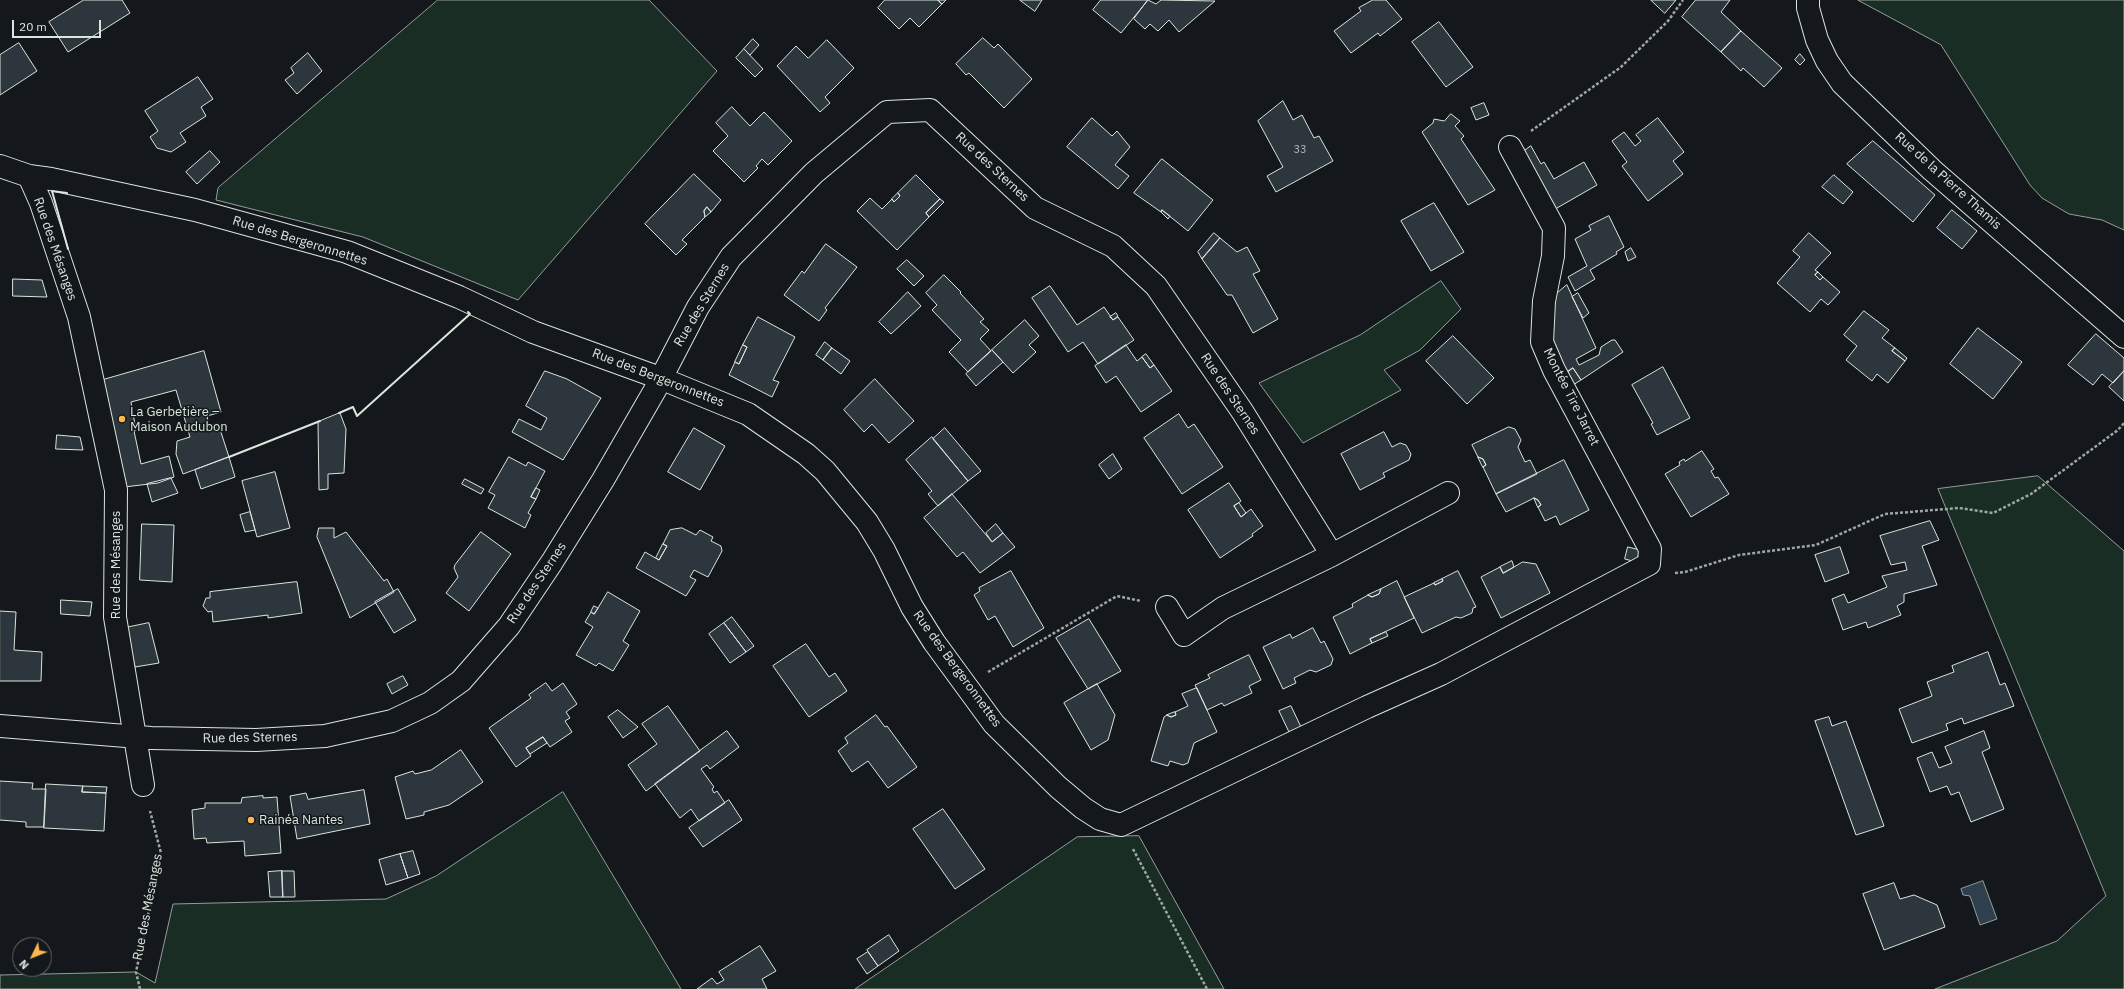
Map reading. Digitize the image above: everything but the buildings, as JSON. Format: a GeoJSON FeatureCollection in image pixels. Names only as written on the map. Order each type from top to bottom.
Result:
{"type":"FeatureCollection","features":[{"type":"Feature","properties":{"kind":"street","name":"Rue de la Pierre Thamis"},"geometry":{"type":"LineString","coordinates":[[1808,0],[1808,8],[1817,40],[1826,61],[1842,83],[1932,170],[2124,337]]}},
{"type":"Feature","properties":{"kind":"street","name":"Rue des Sternes"},"geometry":{"type":"LineString","coordinates":[[0,726],[134,737],[256,740],[325,736],[392,721],[430,703],[460,681],[509,626],[552,562],[603,480],[698,307],[731,257],[814,173],[887,112],[930,110],[1035,208],[1113,246],[1156,286],[1242,412],[1332,555]]}},
{"type":"Feature","properties":{"kind":"street","name":"Montée Tire Jarret"},"geometry":{"type":"LineString","coordinates":[[1510,147],[1554,228],[1553,256],[1544,301],[1542,342],[1554,370],[1650,549],[1649,564]]}},
{"type":"Feature","properties":{"kind":"street"},"geometry":{"type":"LineString","coordinates":[[0,166],[29,176]]}},
{"type":"Feature","properties":{"kind":"street","name":"Rue des Bergeronnettes"},"geometry":{"type":"LineString","coordinates":[[29,176],[51,178],[195,210],[347,252],[460,298],[533,332],[660,378],[748,414],[779,434],[825,471],[867,522],[884,550],[912,608],[934,642],[994,724],[1058,787],[1083,808],[1100,819],[1121,825]]}},
{"type":"Feature","properties":{"kind":"street","name":"Rue des Mésanges"},"geometry":{"type":"LineString","coordinates":[[29,176],[41,203],[79,317],[116,490],[115,617],[143,785]]}},
{"type":"Feature","properties":{"kind":"street"},"geometry":{"type":"LineString","coordinates":[[1167,607],[1184,635],[1223,608],[1332,555],[1448,493]]}},
{"type":"Feature","properties":{"kind":"street"},"geometry":{"type":"LineString","coordinates":[[1121,825],[1367,707],[1441,674],[1649,564]]}},
{"type":"Feature","properties":{"kind":"path"},"geometry":{"type":"LineString","coordinates":[[1510,147],[1621,67],[1668,21],[1683,0]]}},
{"type":"Feature","properties":{"kind":"path"},"geometry":{"type":"LineString","coordinates":[[1649,564],[1665,574],[1684,572],[1739,555],[1816,545],[1885,514],[1959,508],[1993,513],[2031,494],[2118,430],[2124,423]]}},
{"type":"Feature","properties":{"kind":"path"},"geometry":{"type":"LineString","coordinates":[[966,685],[1117,596],[1167,607]]}},
{"type":"Feature","properties":{"kind":"path","name":"Rue des Mésanges"},"geometry":{"type":"LineString","coordinates":[[140,989],[136,972],[161,853],[143,785]]}},
{"type":"Feature","properties":{"kind":"path"},"geometry":{"type":"LineString","coordinates":[[1121,825],[1165,912],[1207,989]]}},
{"type":"Feature","properties":{"kind":"green space"},"geometry":{"type":"Polygon","coordinates":[[[438,0],[649,0],[717,71],[518,300],[363,237],[216,200],[218,188],[438,0]]]}},
{"type":"Feature","properties":{"kind":"green space"},"geometry":{"type":"Polygon","coordinates":[[[1858,0],[2124,0],[2124,230],[2102,220],[2069,214],[2042,198],[2030,185],[1941,45],[1858,0]]]}},
{"type":"Feature","properties":{"kind":"green space"},"geometry":{"type":"Polygon","coordinates":[[[1441,281],[1461,309],[1420,350],[1384,370],[1401,390],[1303,443],[1259,383],[1360,335],[1441,281]]]}},
{"type":"Feature","properties":{"kind":"green space"},"geometry":{"type":"Polygon","coordinates":[[[2038,476],[2124,551],[2124,989],[1935,989],[2057,941],[2106,896],[1938,489],[2038,476]]]}},
{"type":"Feature","properties":{"kind":"green space"},"geometry":{"type":"Polygon","coordinates":[[[563,792],[681,989],[0,989],[0,975],[12,975],[12,977],[52,977],[52,974],[136,972],[155,983],[173,904],[386,899],[436,876],[563,792]]]}},
{"type":"Feature","properties":{"kind":"green space"},"geometry":{"type":"Polygon","coordinates":[[[1139,836],[1224,989],[855,989],[1077,837],[1139,836]]]}},
{"type":"Feature","properties":{"kind":"water"},"geometry":{"type":"Polygon","coordinates":[[[1983,881],[1997,919],[1980,925],[1970,896],[1963,895],[1961,889],[1983,881]]]}},
{"type":"Feature","properties":{"kind":"wall"},"geometry":{"type":"LineString","coordinates":[[67,193],[52,191],[68,249]]}},
{"type":"Feature","properties":{"kind":"wall"},"geometry":{"type":"LineString","coordinates":[[339,413],[353,407],[357,416],[470,314],[468,312]]}},
{"type":"Feature","properties":{"kind":"wall"},"geometry":{"type":"LineString","coordinates":[[229,457],[320,421]]}},
{"type":"Feature","properties":{"kind":"place","name":"La Gerbetière – Maison Audubon"},"geometry":{"type":"Point","coordinates":[122,419]}},
{"type":"Feature","properties":{"kind":"place","name":"Rainéa Nantes"},"geometry":{"type":"Point","coordinates":[251,820]}}]}
